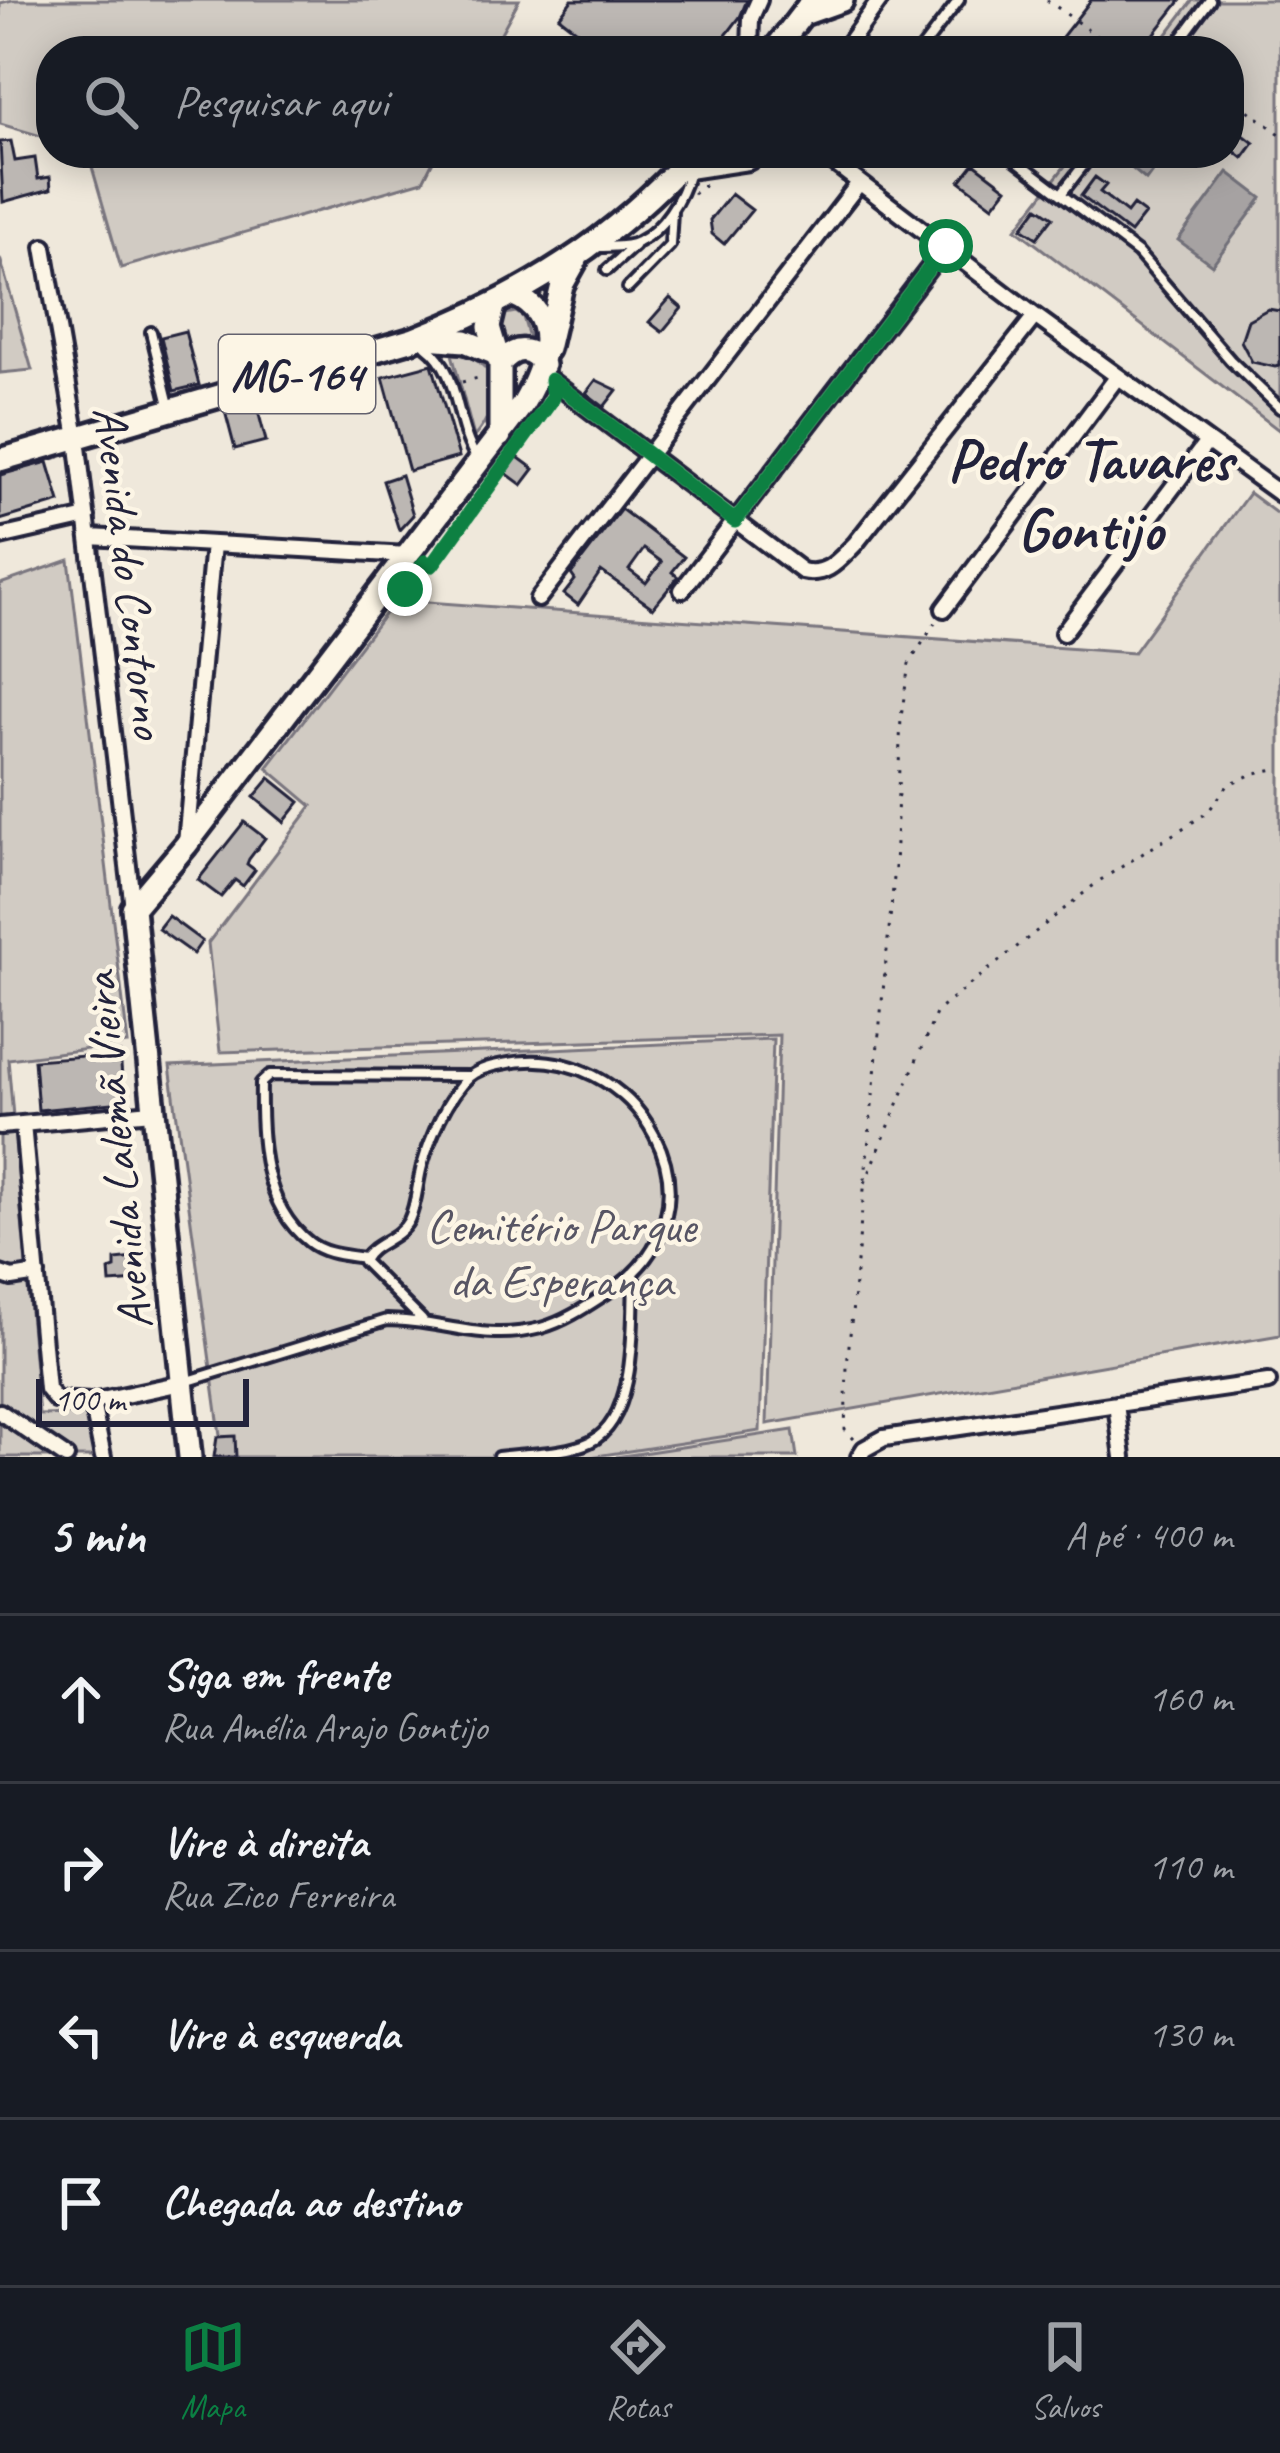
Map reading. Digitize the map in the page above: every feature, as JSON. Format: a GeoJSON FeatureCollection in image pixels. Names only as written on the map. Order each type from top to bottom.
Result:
{"type":"FeatureCollection","features":[{"type":"Feature","properties":{"kind":"main road"},"geometry":{"type":"LineString","coordinates":[[784,36],[806,5],[842,0]]}},
{"type":"Feature","properties":{"kind":"main road","name":"MG-164"},"geometry":{"type":"LineString","coordinates":[[0,460],[414,339],[504,301],[583,251],[684,168]]}},
{"type":"Feature","properties":{"kind":"main road"},"geometry":{"type":"LineString","coordinates":[[133,908],[417,559],[546,367],[562,285],[583,251]]}},
{"type":"Feature","properties":{"kind":"main road"},"geometry":{"type":"LineString","coordinates":[[500,437],[498,363],[489,327],[504,301],[530,304],[537,313],[546,367]]}},
{"type":"Feature","properties":{"kind":"main road"},"geometry":{"type":"LineString","coordinates":[[414,339],[465,341],[498,363]]}},
{"type":"Feature","properties":{"kind":"main road"},"geometry":{"type":"LineString","coordinates":[[498,363],[522,350],[536,354],[546,367]]}},
{"type":"Feature","properties":{"kind":"main road","name":"Avenida Lalemã Vieira"},"geometry":{"type":"LineString","coordinates":[[133,908],[190,1457]]}},
{"type":"Feature","properties":{"kind":"street"},"geometry":{"type":"LineString","coordinates":[[751,36],[760,0]]}},
{"type":"Feature","properties":{"kind":"street"},"geometry":{"type":"LineString","coordinates":[[854,36],[880,0]]}},
{"type":"Feature","properties":{"kind":"street"},"geometry":{"type":"LineString","coordinates":[[840,168],[1280,494]]}},
{"type":"Feature","properties":{"kind":"street"},"geometry":{"type":"LineString","coordinates":[[538,599],[859,183]]}},
{"type":"Feature","properties":{"kind":"street"},"geometry":{"type":"LineString","coordinates":[[682,590],[946,246]]}},
{"type":"Feature","properties":{"kind":"street","name":"Avenida do Contorno"},"geometry":{"type":"LineString","coordinates":[[44,247],[77,438],[133,908]]}},
{"type":"Feature","properties":{"kind":"street"},"geometry":{"type":"LineString","coordinates":[[546,367],[649,455],[802,571],[813,574],[834,565],[855,544],[1035,316]]}},
{"type":"Feature","properties":{"kind":"street"},"geometry":{"type":"LineString","coordinates":[[944,609],[1118,376]]}},
{"type":"Feature","properties":{"kind":"street"},"geometry":{"type":"LineString","coordinates":[[1064,633],[1208,442]]}},
{"type":"Feature","properties":{"kind":"street"},"geometry":{"type":"LineString","coordinates":[[0,537],[87,517]]}},
{"type":"Feature","properties":{"kind":"street"},"geometry":{"type":"LineString","coordinates":[[90,537],[417,559]]}},
{"type":"Feature","properties":{"kind":"street"},"geometry":{"type":"LineString","coordinates":[[186,845],[213,544]]}},
{"type":"Feature","properties":{"kind":"street"},"geometry":{"type":"LineString","coordinates":[[0,1126],[152,1112]]}},
{"type":"Feature","properties":{"kind":"street"},"geometry":{"type":"LineString","coordinates":[[23,1124],[47,1390],[56,1400],[92,1402],[182,1383]]}},
{"type":"Feature","properties":{"kind":"street"},"geometry":{"type":"LineString","coordinates":[[0,1274],[12,1278],[37,1274]]}},
{"type":"Feature","properties":{"kind":"street"},"geometry":{"type":"LineString","coordinates":[[861,1453],[884,1438],[1268,1382]]}},
{"type":"Feature","properties":{"kind":"street"},"geometry":{"type":"LineString","coordinates":[[92,1402],[103,1457]]}},
{"type":"Feature","properties":{"kind":"street"},"geometry":{"type":"LineString","coordinates":[[1116,1404],[1123,1457]]}},
{"type":"Feature","properties":{"kind":"street"},"geometry":{"type":"LineString","coordinates":[[0,1412],[66,1457]]}},
{"type":"Feature","properties":{"kind":"lane"},"geometry":{"type":"LineString","coordinates":[[931,36],[959,0]]}},
{"type":"Feature","properties":{"kind":"lane"},"geometry":{"type":"LineString","coordinates":[[1183,36],[1210,0]]}},
{"type":"Feature","properties":{"kind":"lane"},"geometry":{"type":"LineString","coordinates":[[607,270],[682,196],[686,168]]}},
{"type":"Feature","properties":{"kind":"lane"},"geometry":{"type":"LineString","coordinates":[[1027,168],[1138,253],[1231,362],[1280,408]]}},
{"type":"Feature","properties":{"kind":"lane"},"geometry":{"type":"LineString","coordinates":[[1061,194],[1081,168]]}},
{"type":"Feature","properties":{"kind":"lane"},"geometry":{"type":"LineString","coordinates":[[628,288],[670,245],[672,208]]}},
{"type":"Feature","properties":{"kind":"lane"},"geometry":{"type":"LineString","coordinates":[[583,251],[635,244]]}},
{"type":"Feature","properties":{"kind":"lane"},"geometry":{"type":"LineString","coordinates":[[151,332],[171,411]]}},
{"type":"Feature","properties":{"kind":"lane"},"geometry":{"type":"LineString","coordinates":[[414,339],[444,361],[466,444],[479,463]]}},
{"type":"Feature","properties":{"kind":"lane"},"geometry":{"type":"LineString","coordinates":[[363,1258],[365,1268],[422,1320],[444,1330],[477,1334],[541,1328],[586,1307],[634,1275],[660,1241],[669,1197],[668,1171],[654,1134],[636,1109],[586,1072],[545,1058],[491,1066],[470,1076],[270,1075],[261,1083],[260,1134],[280,1206],[311,1244],[363,1258],[401,1233],[434,1138],[449,1104],[470,1076]]}},
{"type":"Feature","properties":{"kind":"lane"},"geometry":{"type":"LineString","coordinates":[[498,1457],[586,1445],[603,1435],[626,1390],[634,1275]]}},
{"type":"Feature","properties":{"kind":"lane"},"geometry":{"type":"LineString","coordinates":[[182,1383],[387,1320],[422,1320]]}},
{"type":"Feature","properties":{"kind":"path"},"geometry":{"type":"LineString","coordinates":[[1047,0],[1097,36]]}},
{"type":"Feature","properties":{"kind":"path"},"geometry":{"type":"LineString","coordinates":[[1244,107],[1280,134]]}},
{"type":"Feature","properties":{"kind":"path"},"geometry":{"type":"LineString","coordinates":[[672,208],[724,172]]}},
{"type":"Feature","properties":{"kind":"path"},"geometry":{"type":"LineString","coordinates":[[451,384],[498,363]]}},
{"type":"Feature","properties":{"kind":"path"},"geometry":{"type":"LineString","coordinates":[[417,559],[432,565],[553,398],[546,367]]}},
{"type":"Feature","properties":{"kind":"path"},"geometry":{"type":"LineString","coordinates":[[861,1453],[845,1430],[862,1190],[895,867],[901,717],[909,664],[944,609]]}},
{"type":"Feature","properties":{"kind":"path"},"geometry":{"type":"LineString","coordinates":[[862,1190],[937,1011],[1099,881],[1207,813],[1229,784],[1255,772],[1280,768]]}},
{"type":"Feature","properties":{"kind":"green space"},"geometry":{"type":"Polygon","coordinates":[[[519,0],[499,36],[36,36],[36,135],[0,124],[0,3],[519,0]]]}},
{"type":"Feature","properties":{"kind":"green space"},"geometry":{"type":"Polygon","coordinates":[[[1193,0],[1280,0],[1280,431],[1016,229],[1063,168],[1244,168],[1244,36],[1165,36],[1193,0]]]}},
{"type":"Feature","properties":{"kind":"green space"},"geometry":{"type":"Polygon","coordinates":[[[92,168],[430,168],[423,181],[121,268],[92,168]]]}},
{"type":"Feature","properties":{"kind":"green space"},"geometry":{"type":"Polygon","coordinates":[[[0,258],[32,370],[0,373],[0,258]]]}},
{"type":"Feature","properties":{"kind":"green space"},"geometry":{"type":"Polygon","coordinates":[[[516,312],[523,317],[530,341],[513,340],[503,346],[499,322],[505,314],[516,312]]]}},
{"type":"Feature","properties":{"kind":"green space"},"geometry":{"type":"Polygon","coordinates":[[[452,354],[480,363],[492,385],[489,411],[474,437],[452,354]]]}},
{"type":"Feature","properties":{"kind":"green space"},"geometry":{"type":"Polygon","coordinates":[[[1249,493],[1280,516],[1280,1335],[767,1424],[779,1035],[220,1052],[208,943],[312,806],[267,768],[386,612],[414,601],[1133,653],[1249,493]]]}},
{"type":"Feature","properties":{"kind":"green space"},"geometry":{"type":"Polygon","coordinates":[[[69,560],[128,1044],[8,1059],[39,1415],[86,1414],[94,1457],[0,1457],[0,584],[69,560]]]}},
{"type":"Feature","properties":{"kind":"green space","name":"Cemitério Parque da Esperança"},"geometry":{"type":"Polygon","coordinates":[[[773,1039],[760,1431],[590,1457],[223,1457],[170,1066],[773,1039]]]}},
{"type":"Feature","properties":{"kind":"green space"},"geometry":{"type":"Polygon","coordinates":[[[793,1430],[797,1457],[616,1457],[793,1430]]]}},
{"type":"Feature","properties":{"kind":"shaded area"},"geometry":{"type":"Polygon","coordinates":[[[1131,168],[1155,168],[1146,180],[1131,168]]]}},
{"type":"Feature","properties":{"kind":"shaded area"},"geometry":{"type":"Polygon","coordinates":[[[1228,172],[1262,198],[1212,265],[1178,240],[1228,172]]]}},
{"type":"Feature","properties":{"kind":"building"},"geometry":{"type":"Polygon","coordinates":[[[572,0],[747,0],[725,36],[584,36],[559,17],[572,0]]]}},
{"type":"Feature","properties":{"kind":"building"},"geometry":{"type":"Polygon","coordinates":[[[1091,0],[1181,0],[1153,36],[1063,36],[1091,0]]]}},
{"type":"Feature","properties":{"kind":"building"},"geometry":{"type":"Polygon","coordinates":[[[1244,135],[1254,143],[1244,157],[1244,135]]]}},
{"type":"Feature","properties":{"kind":"building"},"geometry":{"type":"Polygon","coordinates":[[[11,141],[15,161],[35,158],[38,179],[50,177],[51,189],[3,202],[0,142],[11,141]]]}},
{"type":"Feature","properties":{"kind":"building"},"geometry":{"type":"Polygon","coordinates":[[[970,168],[981,168],[1007,188],[993,206],[960,181],[970,168]]]}},
{"type":"Feature","properties":{"kind":"building"},"geometry":{"type":"Polygon","coordinates":[[[1095,177],[1106,185],[1100,192],[1127,213],[1133,205],[1145,214],[1130,233],[1081,196],[1095,177]]]}},
{"type":"Feature","properties":{"kind":"building"},"geometry":{"type":"Polygon","coordinates":[[[731,194],[752,210],[724,244],[712,234],[710,220],[731,194]]]}},
{"type":"Feature","properties":{"kind":"building"},"geometry":{"type":"Polygon","coordinates":[[[1038,207],[1053,217],[1037,238],[1022,228],[1038,207]]]}},
{"type":"Feature","properties":{"kind":"building"},"geometry":{"type":"Polygon","coordinates":[[[670,298],[682,308],[662,332],[649,322],[670,298]]]}},
{"type":"Feature","properties":{"kind":"building"},"geometry":{"type":"Polygon","coordinates":[[[1268,309],[1280,311],[1280,366],[1275,367],[1252,362],[1241,341],[1248,320],[1268,309]]]}},
{"type":"Feature","properties":{"kind":"building"},"geometry":{"type":"Polygon","coordinates":[[[185,331],[199,385],[174,391],[161,337],[185,331]]]}},
{"type":"Feature","properties":{"kind":"building"},"geometry":{"type":"Polygon","coordinates":[[[432,364],[459,457],[409,471],[383,377],[432,364]]]}},
{"type":"Feature","properties":{"kind":"building"},"geometry":{"type":"Polygon","coordinates":[[[596,380],[617,390],[604,407],[586,393],[596,380]]]}},
{"type":"Feature","properties":{"kind":"building"},"geometry":{"type":"Polygon","coordinates":[[[256,403],[266,441],[235,449],[225,411],[256,403]]]}},
{"type":"Feature","properties":{"kind":"building"},"geometry":{"type":"Polygon","coordinates":[[[515,455],[534,469],[522,485],[503,471],[515,455]]]}},
{"type":"Feature","properties":{"kind":"building"},"geometry":{"type":"Polygon","coordinates":[[[48,462],[60,502],[0,520],[0,475],[48,462]]]}},
{"type":"Feature","properties":{"kind":"building"},"geometry":{"type":"Polygon","coordinates":[[[401,475],[413,515],[399,530],[383,481],[401,475]]]}},
{"type":"Feature","properties":{"kind":"building"},"geometry":{"type":"Polygon","coordinates":[[[621,509],[684,557],[672,572],[678,577],[653,608],[601,571],[578,605],[564,594],[575,580],[571,574],[621,509]],[[644,549],[629,570],[646,583],[662,562],[644,549]]]}},
{"type":"Feature","properties":{"kind":"building"},"geometry":{"type":"Polygon","coordinates":[[[270,778],[300,802],[284,822],[254,797],[270,778]]]}},
{"type":"Feature","properties":{"kind":"building"},"geometry":{"type":"Polygon","coordinates":[[[244,822],[265,838],[247,864],[255,870],[243,886],[235,880],[221,897],[198,880],[244,822]]]}},
{"type":"Feature","properties":{"kind":"building"},"geometry":{"type":"Polygon","coordinates":[[[168,916],[202,941],[193,954],[158,929],[168,916]]]}},
{"type":"Feature","properties":{"kind":"building"},"geometry":{"type":"Polygon","coordinates":[[[120,1053],[124,1102],[38,1110],[34,1060],[120,1053]]]}},
{"type":"Feature","properties":{"kind":"building"},"geometry":{"type":"Polygon","coordinates":[[[135,1258],[138,1281],[110,1283],[109,1270],[115,1268],[115,1260],[135,1258]]]}},
{"type":"Feature","properties":{"kind":"building"},"geometry":{"type":"Polygon","coordinates":[[[235,1436],[236,1457],[214,1457],[217,1437],[235,1436]]]}},
{"type":"Feature","properties":{"kind":"district","name":"Pedro Tavares Gontijo"},"geometry":{"type":"Point","coordinates":[1090,494]}},
{"type":"Feature","properties":{"kind":"route"},"geometry":{"type":"LineString","coordinates":[[405,589],[425,562],[432,565],[553,398],[551,380],[735,521],[946,246]]}}]}
